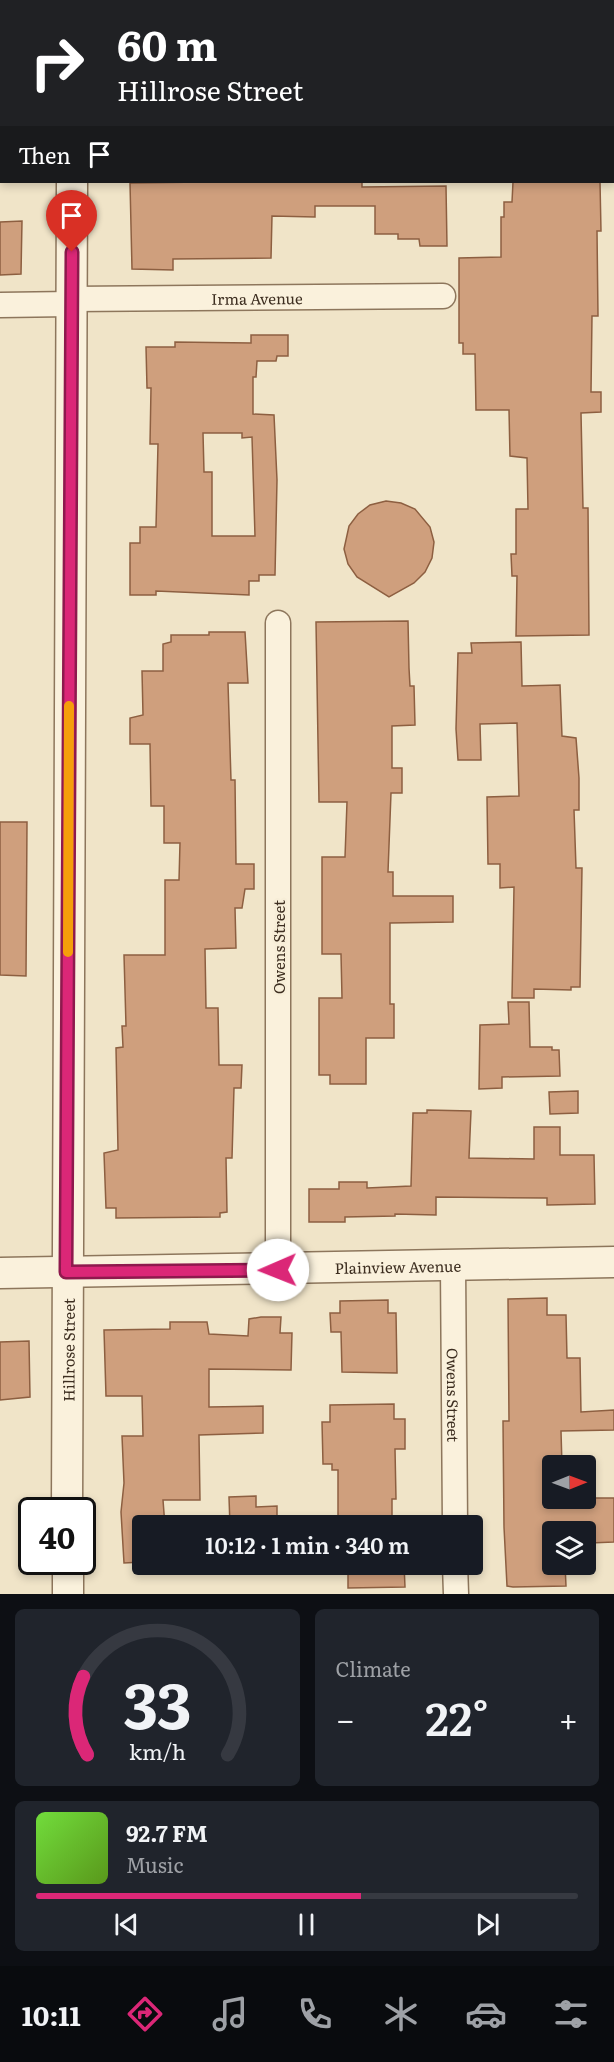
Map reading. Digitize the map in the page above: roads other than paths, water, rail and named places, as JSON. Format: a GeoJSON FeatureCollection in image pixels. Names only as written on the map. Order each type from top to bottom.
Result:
{"type":"FeatureCollection","features":[{"type":"Feature","properties":{"kind":"street","name":"Hillrose Street"},"geometry":{"type":"LineString","coordinates":[[67,1497],[66,1272],[72,183]]}},
{"type":"Feature","properties":{"kind":"street","name":"Irma Avenue"},"geometry":{"type":"LineString","coordinates":[[0,305],[71,301],[443,296]]}},
{"type":"Feature","properties":{"kind":"street","name":"Owens Street"},"geometry":{"type":"LineString","coordinates":[[278,623],[278,1270]]}},
{"type":"Feature","properties":{"kind":"street","name":"Plainview Avenue"},"geometry":{"type":"LineString","coordinates":[[0,1273],[278,1270],[614,1262]]}},
{"type":"Feature","properties":{"kind":"street","name":"Owens Street"},"geometry":{"type":"LineString","coordinates":[[453,1266],[455,1515]]}},
{"type":"Feature","properties":{"kind":"street"},"geometry":{"type":"LineString","coordinates":[[68,1575],[68,1594]]}},
{"type":"Feature","properties":{"kind":"street"},"geometry":{"type":"LineString","coordinates":[[455,1575],[456,1594]]}}]}
